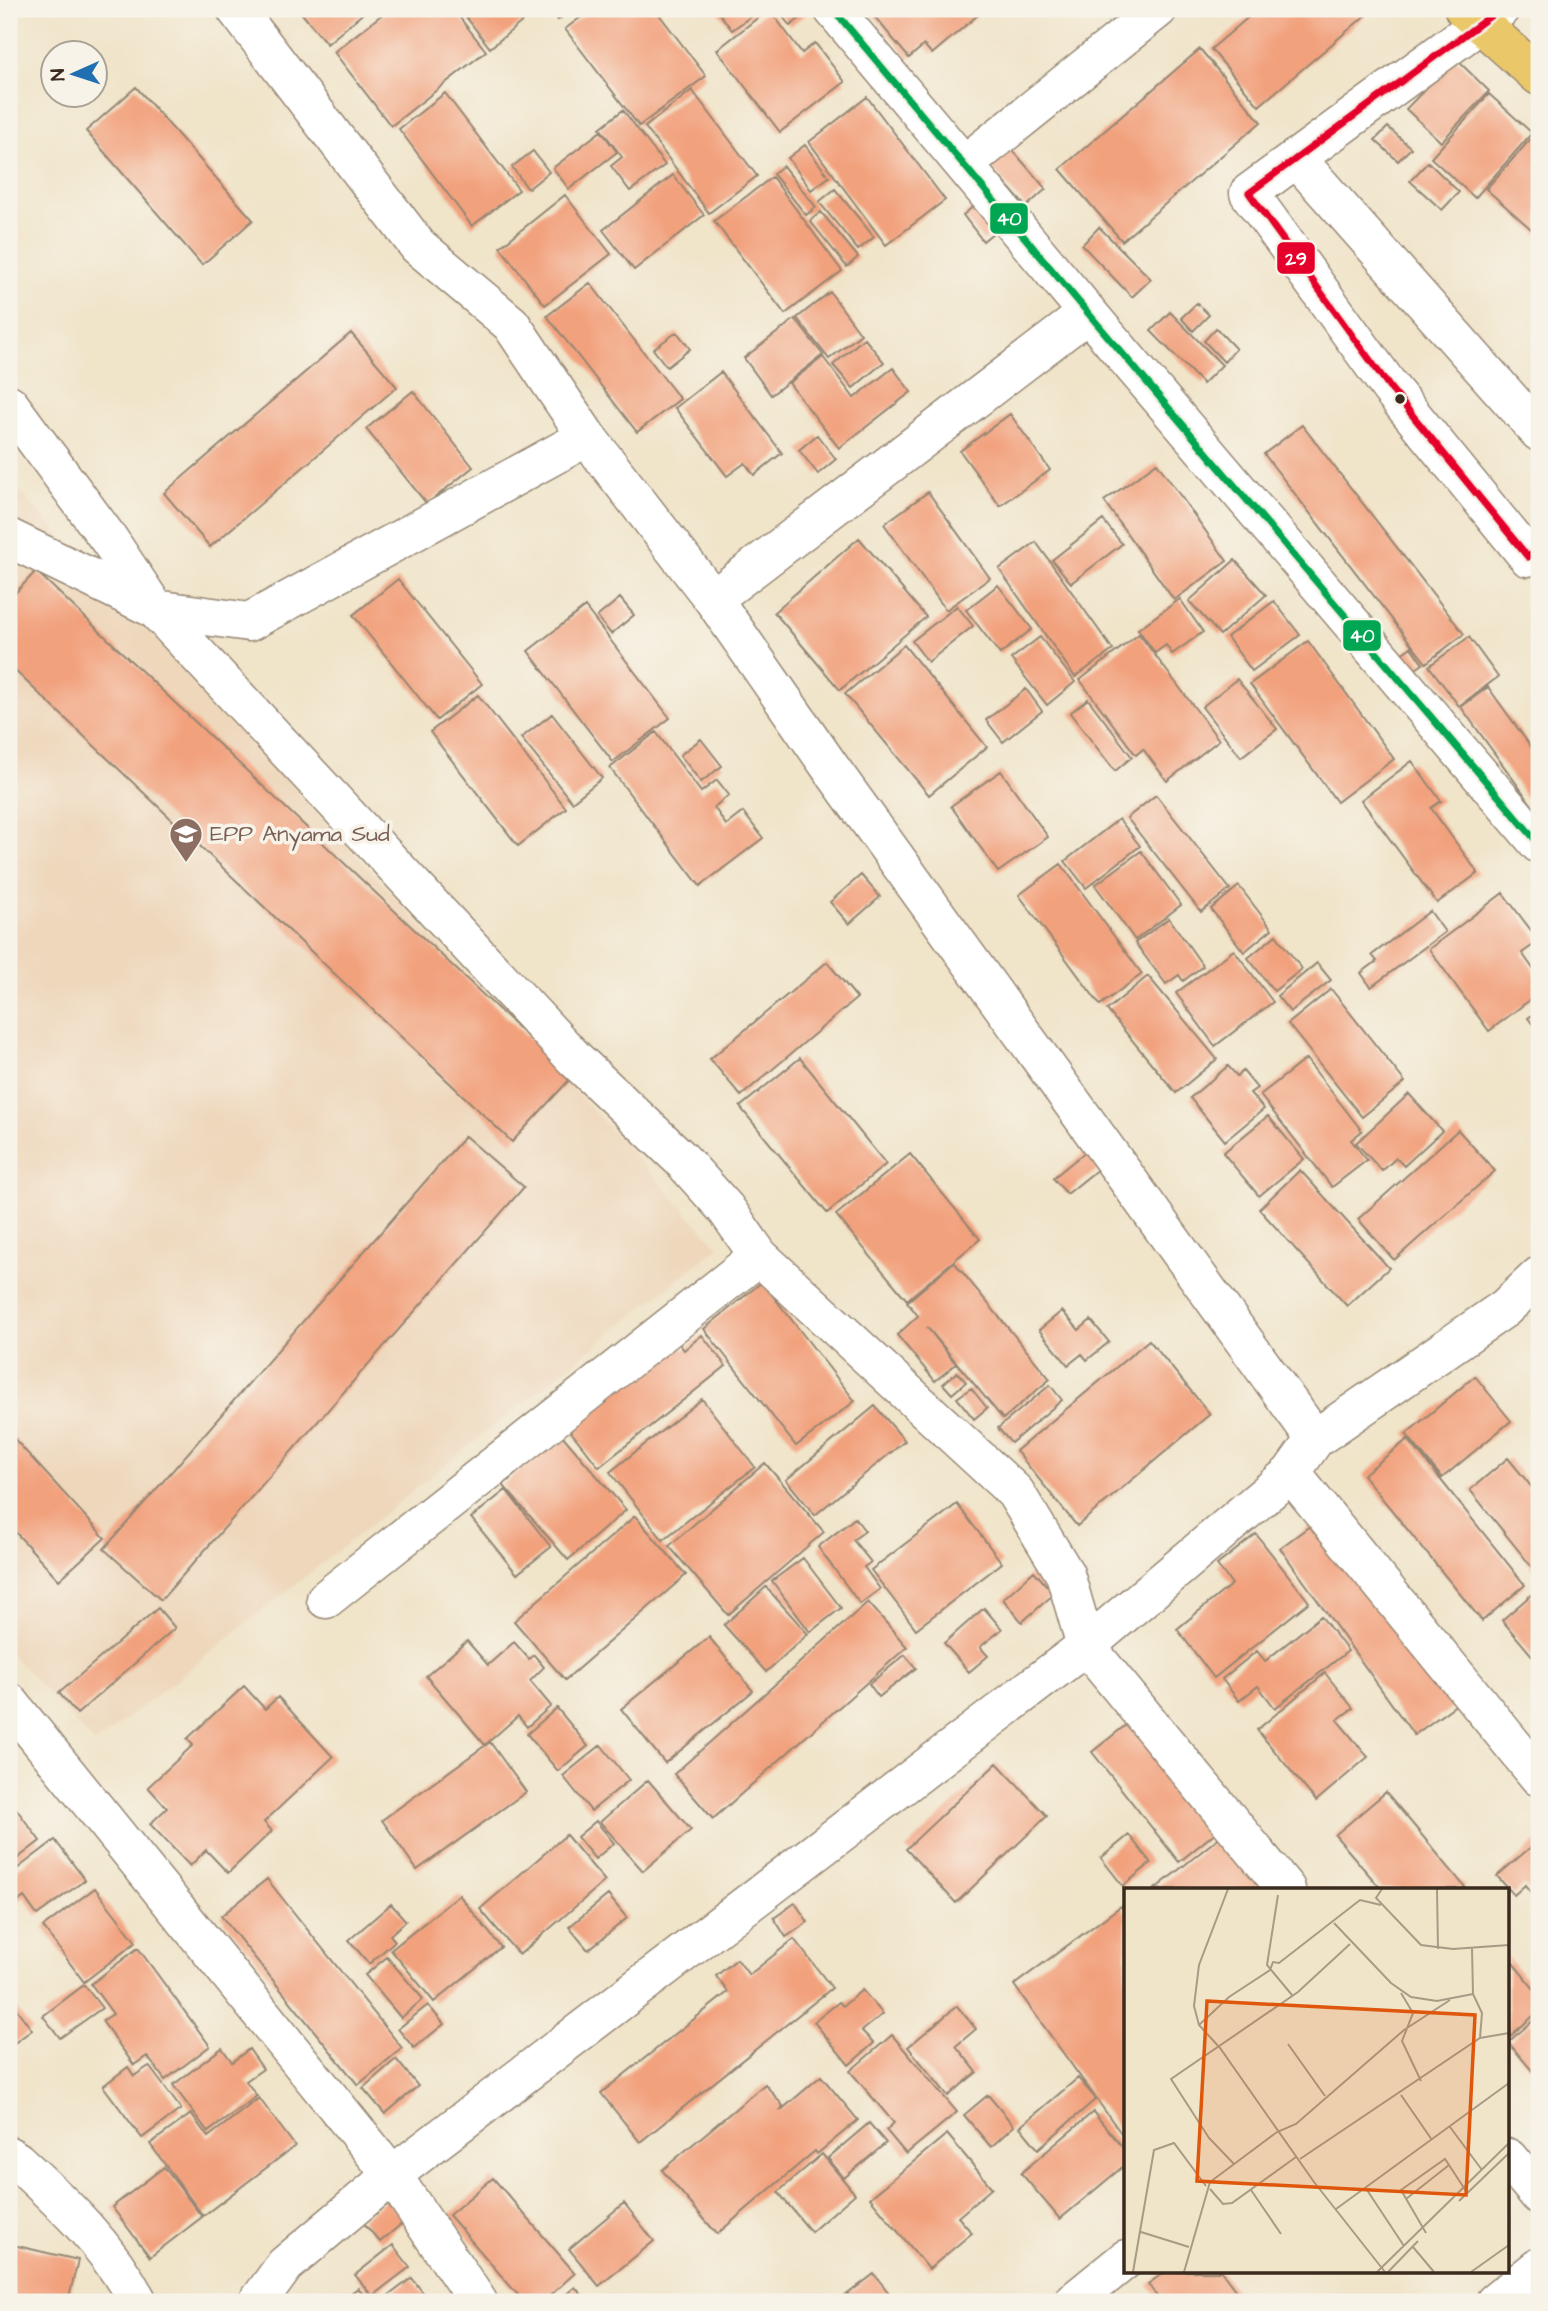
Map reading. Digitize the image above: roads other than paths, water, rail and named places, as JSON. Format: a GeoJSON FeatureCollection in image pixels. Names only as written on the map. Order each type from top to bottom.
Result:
{"type":"FeatureCollection","features":[{"type":"Feature","properties":{"kind":"main road"},"geometry":{"type":"LineString","coordinates":[[1481,14],[1539,76]]}},
{"type":"Feature","properties":{"kind":"street"},"geometry":{"type":"LineString","coordinates":[[236,9],[418,246],[510,324],[587,436],[713,599],[830,766],[1315,1439]]}},
{"type":"Feature","properties":{"kind":"street"},"geometry":{"type":"LineString","coordinates":[[833,9],[1539,844]]}},
{"type":"Feature","properties":{"kind":"street"},"geometry":{"type":"LineString","coordinates":[[965,163],[1158,9]]}},
{"type":"Feature","properties":{"kind":"street"},"geometry":{"type":"LineString","coordinates":[[1481,14],[1248,193],[1391,388],[1476,494],[1528,557],[1539,550]]}},
{"type":"Feature","properties":{"kind":"street"},"geometry":{"type":"LineString","coordinates":[[1296,158],[1539,432]]}},
{"type":"Feature","properties":{"kind":"street"},"geometry":{"type":"LineString","coordinates":[[713,599],[1088,313]]}},
{"type":"Feature","properties":{"kind":"street"},"geometry":{"type":"LineString","coordinates":[[9,404],[110,541],[155,609],[574,1058],[681,1159],[726,1209],[759,1256],[1015,1492],[1065,1574],[1086,1646],[1285,1888]]}},
{"type":"Feature","properties":{"kind":"street"},"geometry":{"type":"LineString","coordinates":[[9,538],[155,609],[249,622],[587,436]]}},
{"type":"Feature","properties":{"kind":"street"},"geometry":{"type":"LineString","coordinates":[[326,1599],[759,1256]]}},
{"type":"Feature","properties":{"kind":"street"},"geometry":{"type":"LineString","coordinates":[[258,2302],[285,2265],[391,2175],[1086,1646],[1291,1473],[1315,1439],[1505,1308],[1539,1276]]}},
{"type":"Feature","properties":{"kind":"street"},"geometry":{"type":"LineString","coordinates":[[1291,1473],[1539,1777]]}},
{"type":"Feature","properties":{"kind":"street"},"geometry":{"type":"LineString","coordinates":[[9,1702],[391,2175],[478,2302]]}},
{"type":"Feature","properties":{"kind":"street"},"geometry":{"type":"LineString","coordinates":[[9,2156],[79,2219],[124,2277],[138,2302]]}},
{"type":"Feature","properties":{"kind":"street"},"geometry":{"type":"LineString","coordinates":[[1510,2160],[1539,2195]]}},
{"type":"Feature","properties":{"kind":"street"},"geometry":{"type":"LineString","coordinates":[[1073,2302],[1124,2261]]}},
{"type":"Feature","properties":{"kind":"street"},"geometry":{"type":"LineString","coordinates":[[1495,2302],[1539,2267]]}},
{"type":"Feature","properties":{"kind":"place","name":"EPP Anyama Sud"},"geometry":{"type":"Point","coordinates":[186,864]}}]}
